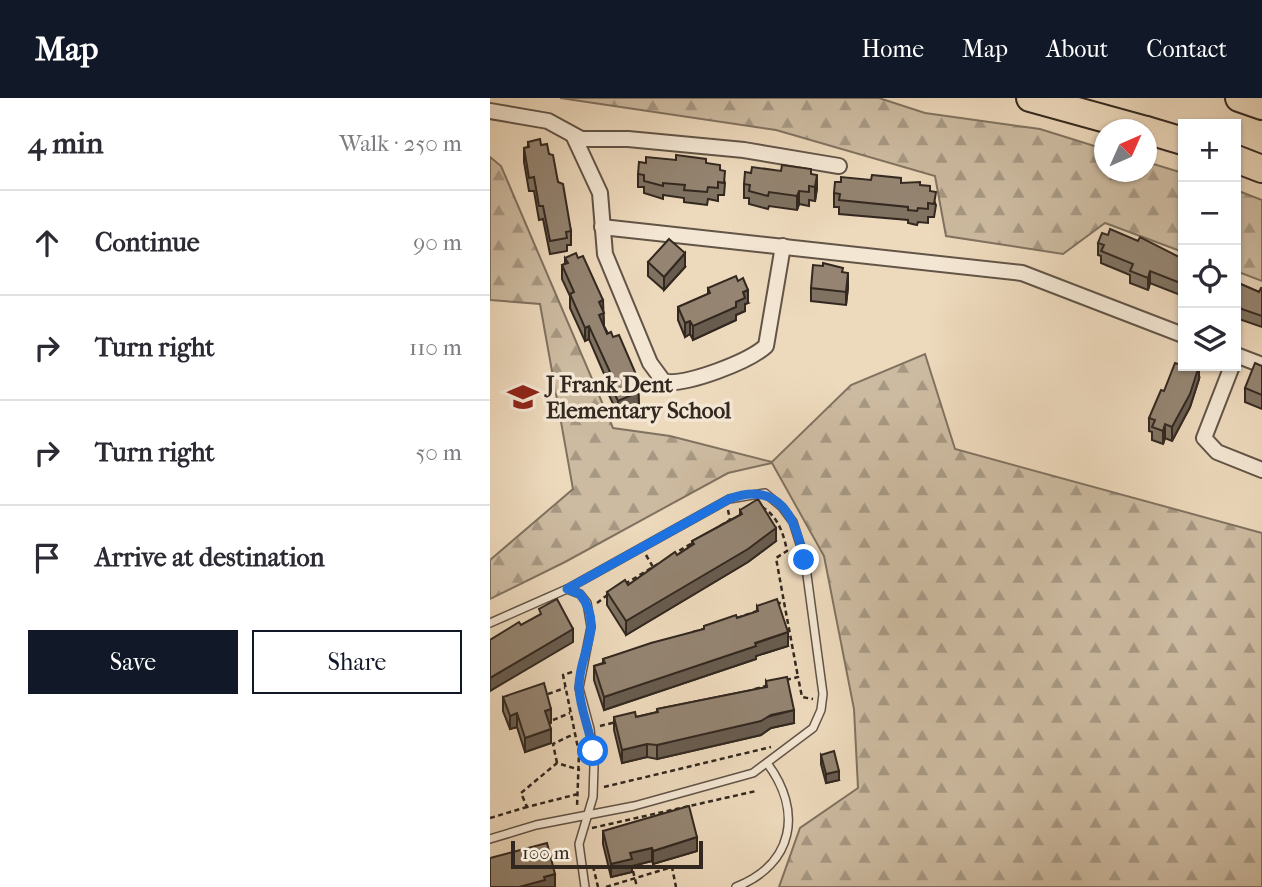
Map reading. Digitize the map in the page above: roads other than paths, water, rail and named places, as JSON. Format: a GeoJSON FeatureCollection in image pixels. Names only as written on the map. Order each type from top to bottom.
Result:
{"type":"FeatureCollection","features":[{"type":"Feature","properties":{"kind":"highway"},"geometry":{"type":"LineString","coordinates":[[1030,98],[1106,119]]}},
{"type":"Feature","properties":{"kind":"highway"},"geometry":{"type":"LineString","coordinates":[[1239,98],[1262,106]]}},
{"type":"Feature","properties":{"kind":"highway"},"geometry":{"type":"LineString","coordinates":[[1157,133],[1178,140]]}},
{"type":"Feature","properties":{"kind":"highway"},"geometry":{"type":"LineString","coordinates":[[1241,161],[1262,169]]}},
{"type":"Feature","properties":{"kind":"street"},"geometry":{"type":"LineString","coordinates":[[490,111],[548,121],[574,137],[744,150],[839,166]]}},
{"type":"Feature","properties":{"kind":"street"},"geometry":{"type":"LineString","coordinates":[[574,137],[596,179],[605,254],[650,363],[664,382],[674,383],[742,359],[766,346],[783,246]]}},
{"type":"Feature","properties":{"kind":"street"},"geometry":{"type":"LineString","coordinates":[[602,227],[1022,273],[1178,333]]}},
{"type":"Feature","properties":{"kind":"street"},"geometry":{"type":"LineString","coordinates":[[1241,358],[1262,365]]}},
{"type":"Feature","properties":{"kind":"street"},"geometry":{"type":"LineString","coordinates":[[1230,371],[1204,438],[1217,452],[1262,470]]}},
{"type":"Feature","properties":{"kind":"lane"},"geometry":{"type":"LineString","coordinates":[[490,623],[567,589],[729,499],[757,492],[773,499],[787,513],[799,536],[823,694],[821,710],[813,727],[753,773],[599,813],[536,825],[490,839]]}},
{"type":"Feature","properties":{"kind":"lane"},"geometry":{"type":"LineString","coordinates":[[567,589],[580,594],[590,614],[591,638],[580,674],[579,688],[593,751],[593,797],[579,845],[585,887]]}},
{"type":"Feature","properties":{"kind":"lane"},"geometry":{"type":"LineString","coordinates":[[736,887],[768,870],[780,852],[788,830],[788,804],[780,780],[767,763]]}},
{"type":"Feature","properties":{"kind":"place","name":"J Frank Dent Elementary School"},"geometry":{"type":"Point","coordinates":[523,397]}}]}
